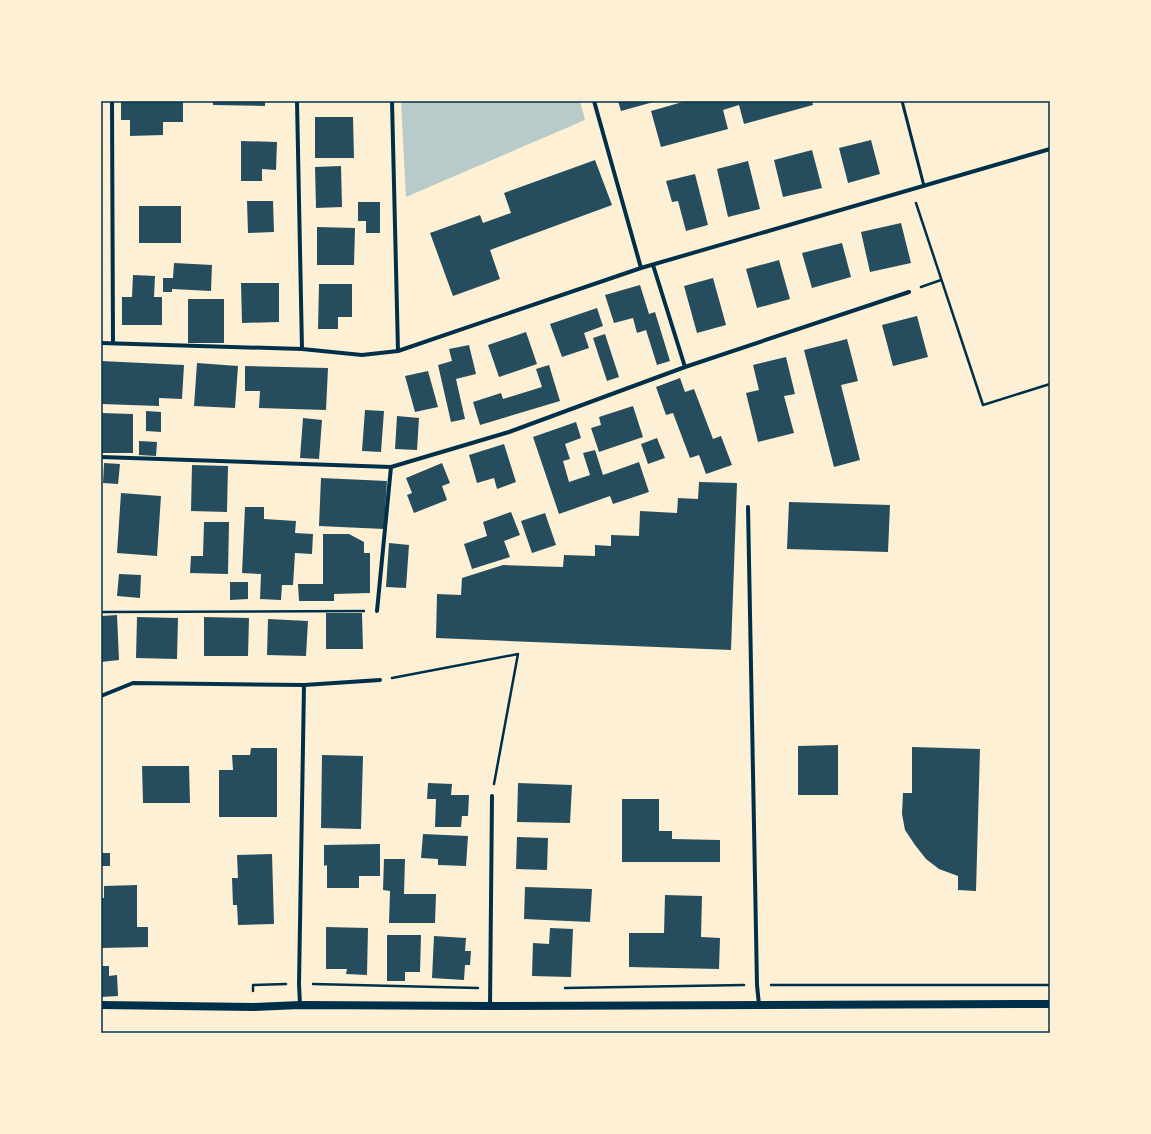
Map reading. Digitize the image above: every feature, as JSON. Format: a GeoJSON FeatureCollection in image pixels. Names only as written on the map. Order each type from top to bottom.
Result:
{"type":"FeatureCollection","features":[{"type":"Feature","properties":{"kind":"main road"},"geometry":{"type":"LineString","coordinates":[[101,1005],[253,1007],[1050,1004]]}},
{"type":"Feature","properties":{"kind":"street"},"geometry":{"type":"LineString","coordinates":[[112,101],[113,343]]}},
{"type":"Feature","properties":{"kind":"street"},"geometry":{"type":"LineString","coordinates":[[297,101],[302,349]]}},
{"type":"Feature","properties":{"kind":"street"},"geometry":{"type":"LineString","coordinates":[[392,101],[398,351]]}},
{"type":"Feature","properties":{"kind":"street"},"geometry":{"type":"LineString","coordinates":[[594,101],[641,268]]}},
{"type":"Feature","properties":{"kind":"street"},"geometry":{"type":"LineString","coordinates":[[101,343],[302,349],[362,354],[398,351],[641,268],[1050,149]]}},
{"type":"Feature","properties":{"kind":"street"},"geometry":{"type":"LineString","coordinates":[[653,265],[685,367]]}},
{"type":"Feature","properties":{"kind":"street"},"geometry":{"type":"LineString","coordinates":[[101,457],[391,467],[509,432],[685,367],[909,292]]}},
{"type":"Feature","properties":{"kind":"street"},"geometry":{"type":"LineString","coordinates":[[377,611],[391,467]]}},
{"type":"Feature","properties":{"kind":"street"},"geometry":{"type":"LineString","coordinates":[[748,507],[757,985],[759,1005]]}},
{"type":"Feature","properties":{"kind":"street"},"geometry":{"type":"LineString","coordinates":[[101,696],[133,684],[304,685],[380,680]]}},
{"type":"Feature","properties":{"kind":"street"},"geometry":{"type":"LineString","coordinates":[[300,1006],[299,984],[304,685]]}},
{"type":"Feature","properties":{"kind":"street"},"geometry":{"type":"LineString","coordinates":[[490,1006],[492,796]]}},
{"type":"Feature","properties":{"kind":"lane"},"geometry":{"type":"LineString","coordinates":[[902,101],[924,186]]}},
{"type":"Feature","properties":{"kind":"path"},"geometry":{"type":"LineString","coordinates":[[912,189],[983,405],[1050,384]]}},
{"type":"Feature","properties":{"kind":"path"},"geometry":{"type":"LineString","coordinates":[[909,292],[941,280]]}},
{"type":"Feature","properties":{"kind":"path"},"geometry":{"type":"LineString","coordinates":[[101,612],[377,611]]}},
{"type":"Feature","properties":{"kind":"path"},"geometry":{"type":"LineString","coordinates":[[380,680],[518,654],[492,796]]}},
{"type":"Feature","properties":{"kind":"path"},"geometry":{"type":"LineString","coordinates":[[253,985],[299,984],[490,988]]}},
{"type":"Feature","properties":{"kind":"path"},"geometry":{"type":"LineString","coordinates":[[564,988],[757,985],[1050,985]]}},
{"type":"Feature","properties":{"kind":"shaded area"},"geometry":{"type":"Polygon","coordinates":[[[401,101],[580,101],[585,120],[406,197],[401,101]]]}},
{"type":"Feature","properties":{"kind":"building"},"geometry":{"type":"Polygon","coordinates":[[[121,101],[183,101],[183,122],[163,122],[163,135],[130,136],[130,120],[121,120],[121,101]]]}},
{"type":"Feature","properties":{"kind":"building"},"geometry":{"type":"Polygon","coordinates":[[[213,101],[265,101],[265,106],[213,105],[213,101]]]}},
{"type":"Feature","properties":{"kind":"building"},"geometry":{"type":"Polygon","coordinates":[[[618,101],[657,101],[621,111],[618,101]]]}},
{"type":"Feature","properties":{"kind":"building"},"geometry":{"type":"Polygon","coordinates":[[[686,101],[812,101],[813,105],[744,124],[739,105],[723,110],[728,129],[661,147],[651,111],[686,101]]]}},
{"type":"Feature","properties":{"kind":"building"},"geometry":{"type":"Polygon","coordinates":[[[315,117],[353,117],[354,158],[315,158],[315,117]]]}},
{"type":"Feature","properties":{"kind":"building"},"geometry":{"type":"Polygon","coordinates":[[[871,140],[880,174],[848,183],[839,148],[871,140]]]}},
{"type":"Feature","properties":{"kind":"building"},"geometry":{"type":"Polygon","coordinates":[[[241,141],[277,142],[276,170],[262,169],[262,181],[241,181],[241,141]]]}},
{"type":"Feature","properties":{"kind":"building"},"geometry":{"type":"Polygon","coordinates":[[[812,150],[822,188],[783,197],[774,160],[812,150]]]}},
{"type":"Feature","properties":{"kind":"building"},"geometry":{"type":"Polygon","coordinates":[[[595,160],[612,205],[490,250],[500,279],[453,296],[430,233],[480,215],[483,223],[511,213],[504,193],[595,160]]]}},
{"type":"Feature","properties":{"kind":"building"},"geometry":{"type":"Polygon","coordinates":[[[748,161],[760,209],[728,217],[717,169],[748,161]]]}},
{"type":"Feature","properties":{"kind":"building"},"geometry":{"type":"Polygon","coordinates":[[[341,166],[342,207],[316,208],[315,167],[341,166]]]}},
{"type":"Feature","properties":{"kind":"building"},"geometry":{"type":"Polygon","coordinates":[[[695,174],[708,225],[686,231],[678,201],[672,202],[666,181],[695,174]]]}},
{"type":"Feature","properties":{"kind":"building"},"geometry":{"type":"Polygon","coordinates":[[[247,201],[273,201],[274,232],[248,233],[247,201]]]}},
{"type":"Feature","properties":{"kind":"building"},"geometry":{"type":"Polygon","coordinates":[[[358,202],[380,202],[380,233],[366,233],[366,221],[358,221],[358,202]]]}},
{"type":"Feature","properties":{"kind":"building"},"geometry":{"type":"Polygon","coordinates":[[[139,206],[181,206],[181,243],[139,243],[139,206]]]}},
{"type":"Feature","properties":{"kind":"building"},"geometry":{"type":"Polygon","coordinates":[[[901,223],[911,263],[870,272],[861,232],[901,223]]]}},
{"type":"Feature","properties":{"kind":"building"},"geometry":{"type":"Polygon","coordinates":[[[317,227],[355,228],[354,265],[317,265],[317,227]]]}},
{"type":"Feature","properties":{"kind":"building"},"geometry":{"type":"Polygon","coordinates":[[[842,243],[851,277],[812,288],[802,253],[842,243]]]}},
{"type":"Feature","properties":{"kind":"building"},"geometry":{"type":"Polygon","coordinates":[[[779,260],[790,299],[757,308],[746,269],[779,260]]]}},
{"type":"Feature","properties":{"kind":"building"},"geometry":{"type":"Polygon","coordinates":[[[174,263],[212,265],[211,291],[172,289],[172,292],[163,292],[163,278],[173,278],[174,263]]]}},
{"type":"Feature","properties":{"kind":"building"},"geometry":{"type":"Polygon","coordinates":[[[133,275],[155,276],[154,297],[162,297],[162,325],[122,325],[122,297],[132,297],[133,275]]]}},
{"type":"Feature","properties":{"kind":"building"},"geometry":{"type":"Polygon","coordinates":[[[713,278],[726,325],[697,333],[684,286],[713,278]]]}},
{"type":"Feature","properties":{"kind":"building"},"geometry":{"type":"Polygon","coordinates":[[[241,283],[279,283],[279,322],[242,323],[241,283]]]}},
{"type":"Feature","properties":{"kind":"building"},"geometry":{"type":"Polygon","coordinates":[[[319,284],[352,284],[352,317],[338,317],[338,329],[318,329],[319,284]]]}},
{"type":"Feature","properties":{"kind":"building"},"geometry":{"type":"Polygon","coordinates":[[[640,285],[649,314],[655,312],[670,361],[657,365],[646,330],[637,333],[633,318],[614,323],[605,295],[640,285]]]}},
{"type":"Feature","properties":{"kind":"building"},"geometry":{"type":"Polygon","coordinates":[[[188,299],[224,299],[224,343],[188,343],[188,299]]]}},
{"type":"Feature","properties":{"kind":"building"},"geometry":{"type":"Polygon","coordinates":[[[597,308],[603,326],[584,333],[589,348],[562,357],[550,324],[597,308]]]}},
{"type":"Feature","properties":{"kind":"building"},"geometry":{"type":"Polygon","coordinates":[[[917,316],[928,357],[893,366],[882,325],[917,316]]]}},
{"type":"Feature","properties":{"kind":"building"},"geometry":{"type":"Polygon","coordinates":[[[526,332],[537,364],[499,377],[488,345],[526,332]]]}},
{"type":"Feature","properties":{"kind":"building"},"geometry":{"type":"Polygon","coordinates":[[[605,334],[619,377],[607,381],[593,338],[605,334]]]}},
{"type":"Feature","properties":{"kind":"building"},"geometry":{"type":"Polygon","coordinates":[[[847,339],[858,381],[841,385],[860,460],[834,467],[804,350],[847,339]]]}},
{"type":"Feature","properties":{"kind":"building"},"geometry":{"type":"Polygon","coordinates":[[[469,345],[476,374],[456,379],[465,419],[451,422],[438,365],[452,361],[449,349],[469,345]]]}},
{"type":"Feature","properties":{"kind":"building"},"geometry":{"type":"Polygon","coordinates":[[[786,357],[795,394],[784,396],[794,433],[758,442],[746,393],[759,390],[753,365],[786,357]]]}},
{"type":"Feature","properties":{"kind":"building"},"geometry":{"type":"Polygon","coordinates":[[[101,361],[184,365],[182,399],[159,398],[159,406],[101,404],[101,361]]]}},
{"type":"Feature","properties":{"kind":"building"},"geometry":{"type":"Polygon","coordinates":[[[197,363],[238,366],[235,408],[194,406],[197,363]]]}},
{"type":"Feature","properties":{"kind":"building"},"geometry":{"type":"Polygon","coordinates":[[[549,365],[560,401],[480,425],[473,402],[501,393],[503,399],[542,387],[536,369],[549,365]]]}},
{"type":"Feature","properties":{"kind":"building"},"geometry":{"type":"Polygon","coordinates":[[[245,366],[328,368],[326,410],[259,408],[260,391],[245,391],[245,366]]]}},
{"type":"Feature","properties":{"kind":"building"},"geometry":{"type":"Polygon","coordinates":[[[428,371],[438,407],[415,412],[405,376],[428,371]]]}},
{"type":"Feature","properties":{"kind":"building"},"geometry":{"type":"Polygon","coordinates":[[[680,378],[685,392],[694,389],[713,439],[721,436],[732,465],[706,474],[699,455],[690,458],[673,413],[666,415],[656,387],[680,378]]]}},
{"type":"Feature","properties":{"kind":"building"},"geometry":{"type":"Polygon","coordinates":[[[633,406],[643,437],[599,452],[591,428],[601,425],[599,417],[633,406]]]}},
{"type":"Feature","properties":{"kind":"building"},"geometry":{"type":"Polygon","coordinates":[[[365,410],[384,411],[381,452],[362,451],[365,410]]]}},
{"type":"Feature","properties":{"kind":"building"},"geometry":{"type":"Polygon","coordinates":[[[146,411],[161,412],[161,432],[146,431],[146,411]]]}},
{"type":"Feature","properties":{"kind":"building"},"geometry":{"type":"Polygon","coordinates":[[[101,413],[133,414],[133,453],[101,453],[101,413]]]}},
{"type":"Feature","properties":{"kind":"building"},"geometry":{"type":"Polygon","coordinates":[[[397,416],[419,418],[417,450],[395,449],[397,416]]]}},
{"type":"Feature","properties":{"kind":"building"},"geometry":{"type":"Polygon","coordinates":[[[303,418],[322,420],[319,459],[300,458],[303,418]]]}},
{"type":"Feature","properties":{"kind":"building"},"geometry":{"type":"Polygon","coordinates":[[[576,422],[581,438],[565,444],[570,459],[563,461],[569,482],[590,475],[583,453],[595,450],[603,475],[639,462],[649,492],[613,504],[610,496],[559,514],[533,437],[576,422]]]}},
{"type":"Feature","properties":{"kind":"building"},"geometry":{"type":"Polygon","coordinates":[[[657,438],[665,458],[648,464],[641,444],[657,438]]]}},
{"type":"Feature","properties":{"kind":"building"},"geometry":{"type":"Polygon","coordinates":[[[139,441],[157,442],[156,456],[139,455],[139,441]]]}},
{"type":"Feature","properties":{"kind":"building"},"geometry":{"type":"Polygon","coordinates":[[[504,444],[516,482],[497,489],[494,478],[477,483],[469,455],[504,444]]]}},
{"type":"Feature","properties":{"kind":"building"},"geometry":{"type":"Polygon","coordinates":[[[104,463],[120,464],[118,484],[103,483],[104,463]]]}},
{"type":"Feature","properties":{"kind":"building"},"geometry":{"type":"Polygon","coordinates":[[[442,463],[450,483],[442,486],[447,500],[414,513],[407,495],[412,493],[406,478],[442,463]]]}},
{"type":"Feature","properties":{"kind":"building"},"geometry":{"type":"Polygon","coordinates":[[[192,465],[228,466],[227,512],[191,511],[192,465]]]}},
{"type":"Feature","properties":{"kind":"building"},"geometry":{"type":"Polygon","coordinates":[[[321,478],[387,481],[384,529],[319,526],[321,478]]]}},
{"type":"Feature","properties":{"kind":"building"},"geometry":{"type":"Polygon","coordinates":[[[699,482],[737,483],[731,650],[436,638],[437,594],[461,595],[462,578],[503,565],[563,567],[564,555],[595,556],[595,545],[611,546],[611,535],[639,536],[640,511],[677,513],[678,498],[698,499],[699,482]]]}},
{"type":"Feature","properties":{"kind":"building"},"geometry":{"type":"Polygon","coordinates":[[[121,493],[161,496],[157,556],[117,553],[121,493]]]}},
{"type":"Feature","properties":{"kind":"building"},"geometry":{"type":"Polygon","coordinates":[[[789,502],[890,505],[888,552],[787,549],[789,502]]]}},
{"type":"Feature","properties":{"kind":"building"},"geometry":{"type":"Polygon","coordinates":[[[245,507],[264,507],[264,519],[296,521],[295,533],[313,534],[312,554],[295,553],[293,585],[282,585],[281,600],[260,599],[261,574],[242,573],[245,507]]]}},
{"type":"Feature","properties":{"kind":"building"},"geometry":{"type":"Polygon","coordinates":[[[511,512],[520,535],[504,541],[510,557],[472,569],[464,544],[487,536],[483,522],[511,512]]]}},
{"type":"Feature","properties":{"kind":"building"},"geometry":{"type":"Polygon","coordinates":[[[545,513],[556,545],[532,553],[521,521],[545,513]]]}},
{"type":"Feature","properties":{"kind":"building"},"geometry":{"type":"Polygon","coordinates":[[[204,522],[229,522],[228,574],[190,573],[191,556],[203,556],[204,522]]]}},
{"type":"Feature","properties":{"kind":"building"},"geometry":{"type":"Polygon","coordinates":[[[323,534],[349,534],[364,542],[364,553],[370,553],[370,593],[334,594],[334,601],[299,601],[298,584],[323,584],[323,534]]]}},
{"type":"Feature","properties":{"kind":"building"},"geometry":{"type":"Polygon","coordinates":[[[389,543],[409,545],[406,588],[386,587],[389,543]]]}},
{"type":"Feature","properties":{"kind":"building"},"geometry":{"type":"Polygon","coordinates":[[[119,574],[141,575],[140,598],[117,596],[119,574]]]}},
{"type":"Feature","properties":{"kind":"building"},"geometry":{"type":"Polygon","coordinates":[[[230,582],[248,582],[248,599],[230,600],[230,582]]]}},
{"type":"Feature","properties":{"kind":"building"},"geometry":{"type":"Polygon","coordinates":[[[326,613],[362,613],[363,649],[326,649],[326,613]]]}},
{"type":"Feature","properties":{"kind":"building"},"geometry":{"type":"Polygon","coordinates":[[[117,615],[119,660],[101,662],[101,616],[117,615]]]}},
{"type":"Feature","properties":{"kind":"building"},"geometry":{"type":"Polygon","coordinates":[[[137,617],[178,618],[177,659],[136,658],[137,617]]]}},
{"type":"Feature","properties":{"kind":"building"},"geometry":{"type":"Polygon","coordinates":[[[204,617],[249,618],[248,656],[204,656],[204,617]]]}},
{"type":"Feature","properties":{"kind":"building"},"geometry":{"type":"Polygon","coordinates":[[[268,619],[308,621],[306,656],[267,655],[268,619]]]}},
{"type":"Feature","properties":{"kind":"building"},"geometry":{"type":"Polygon","coordinates":[[[838,745],[838,795],[798,795],[798,746],[838,745]]]}},
{"type":"Feature","properties":{"kind":"building"},"geometry":{"type":"Polygon","coordinates":[[[912,747],[980,749],[976,891],[958,890],[958,876],[939,869],[926,859],[905,830],[902,814],[903,793],[912,793],[912,747]]]}},
{"type":"Feature","properties":{"kind":"building"},"geometry":{"type":"Polygon","coordinates":[[[251,748],[277,748],[277,817],[219,817],[219,770],[233,770],[232,755],[250,755],[251,748]]]}},
{"type":"Feature","properties":{"kind":"building"},"geometry":{"type":"Polygon","coordinates":[[[322,755],[363,756],[361,829],[321,828],[322,755]]]}},
{"type":"Feature","properties":{"kind":"building"},"geometry":{"type":"Polygon","coordinates":[[[142,766],[189,766],[190,803],[143,803],[142,766]]]}},
{"type":"Feature","properties":{"kind":"building"},"geometry":{"type":"Polygon","coordinates":[[[428,783],[452,784],[451,795],[469,795],[468,816],[462,816],[461,827],[435,827],[436,799],[427,799],[428,783]]]}},
{"type":"Feature","properties":{"kind":"building"},"geometry":{"type":"Polygon","coordinates":[[[518,783],[572,785],[570,823],[517,822],[518,783]]]}},
{"type":"Feature","properties":{"kind":"building"},"geometry":{"type":"Polygon","coordinates":[[[622,799],[659,799],[659,831],[672,831],[672,839],[720,840],[720,862],[622,862],[622,799]]]}},
{"type":"Feature","properties":{"kind":"building"},"geometry":{"type":"Polygon","coordinates":[[[423,834],[468,836],[466,866],[438,865],[438,859],[421,858],[423,834]]]}},
{"type":"Feature","properties":{"kind":"building"},"geometry":{"type":"Polygon","coordinates":[[[517,837],[548,838],[547,870],[516,869],[517,837]]]}},
{"type":"Feature","properties":{"kind":"building"},"geometry":{"type":"Polygon","coordinates":[[[380,844],[380,876],[359,876],[359,888],[327,888],[327,865],[324,866],[324,845],[380,844]]]}},
{"type":"Feature","properties":{"kind":"building"},"geometry":{"type":"Polygon","coordinates":[[[101,853],[110,853],[110,866],[101,866],[101,853]]]}},
{"type":"Feature","properties":{"kind":"building"},"geometry":{"type":"Polygon","coordinates":[[[272,854],[274,924],[238,925],[237,905],[233,905],[232,878],[238,878],[237,855],[272,854]]]}},
{"type":"Feature","properties":{"kind":"building"},"geometry":{"type":"Polygon","coordinates":[[[384,859],[405,859],[404,894],[436,894],[435,923],[389,923],[390,891],[383,890],[384,859]]]}},
{"type":"Feature","properties":{"kind":"building"},"geometry":{"type":"Polygon","coordinates":[[[137,885],[137,927],[148,927],[148,947],[101,948],[101,898],[104,898],[104,886],[137,885]]]}},
{"type":"Feature","properties":{"kind":"building"},"geometry":{"type":"Polygon","coordinates":[[[525,887],[592,889],[590,922],[524,919],[525,887]]]}},
{"type":"Feature","properties":{"kind":"building"},"geometry":{"type":"Polygon","coordinates":[[[665,895],[702,896],[701,937],[720,938],[719,969],[629,967],[629,933],[664,933],[665,895]]]}},
{"type":"Feature","properties":{"kind":"building"},"geometry":{"type":"Polygon","coordinates":[[[326,927],[368,928],[367,975],[346,974],[347,969],[326,969],[326,927]]]}},
{"type":"Feature","properties":{"kind":"building"},"geometry":{"type":"Polygon","coordinates":[[[550,928],[573,929],[571,977],[532,976],[533,943],[549,944],[550,928]]]}},
{"type":"Feature","properties":{"kind":"building"},"geometry":{"type":"Polygon","coordinates":[[[387,935],[421,935],[420,972],[405,972],[405,981],[387,981],[387,935]]]}},
{"type":"Feature","properties":{"kind":"building"},"geometry":{"type":"Polygon","coordinates":[[[434,936],[466,938],[465,951],[471,951],[470,965],[465,965],[464,980],[432,978],[434,936]]]}},
{"type":"Feature","properties":{"kind":"building"},"geometry":{"type":"Polygon","coordinates":[[[101,966],[109,966],[109,976],[117,975],[118,996],[101,997],[101,966]]]}}]}
